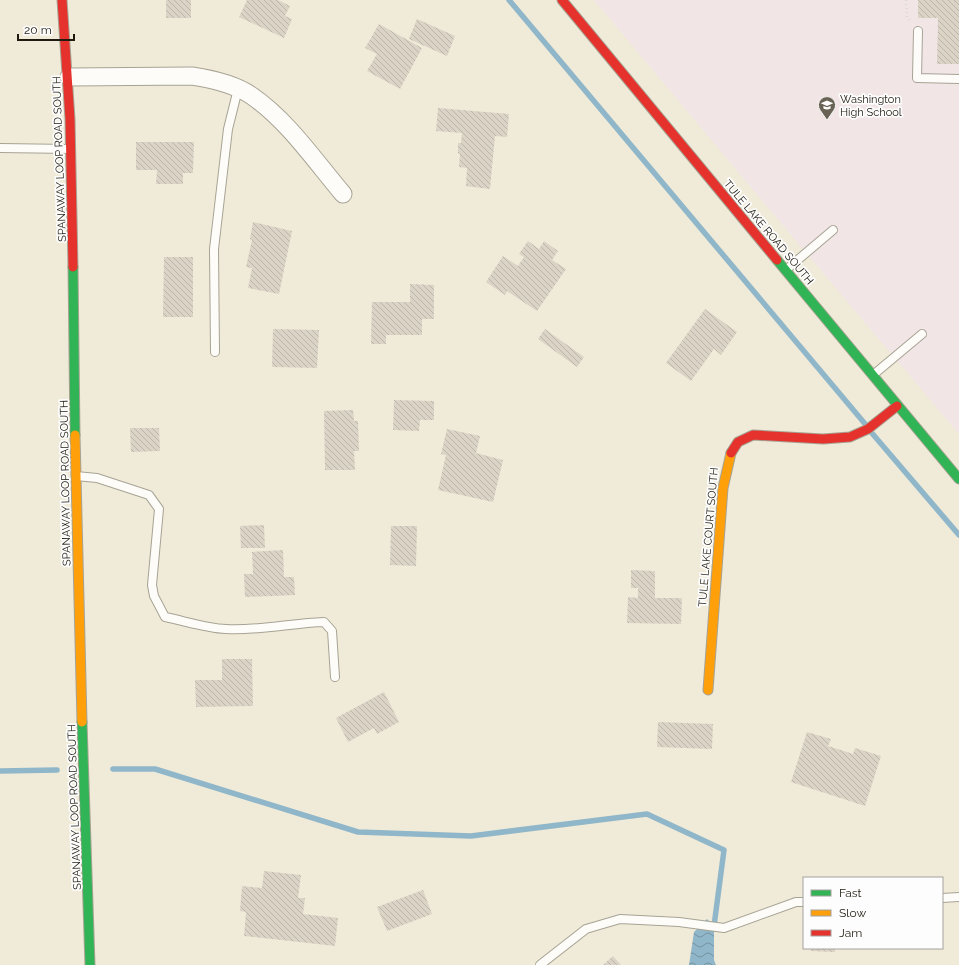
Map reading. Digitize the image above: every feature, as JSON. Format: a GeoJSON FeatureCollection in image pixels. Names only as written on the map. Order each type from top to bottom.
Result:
{"type":"FeatureCollection","features":[{"type":"Feature","properties":{"kind":"street","name":"SPANAWAY LOOP ROAD SOUTH"},"geometry":{"type":"LineString","coordinates":[[62,0],[69,77],[72,149],[75,282],[76,476],[90,965]]}},
{"type":"Feature","properties":{"kind":"street","name":"TULE LAKE ROAD SOUTH"},"geometry":{"type":"LineString","coordinates":[[562,0],[959,479]]}},
{"type":"Feature","properties":{"kind":"street"},"geometry":{"type":"LineString","coordinates":[[69,77],[192,76],[207,78],[238,88],[252,96],[283,123],[343,194]]}},
{"type":"Feature","properties":{"kind":"street","name":"TULE LAKE COURT SOUTH"},"geometry":{"type":"LineString","coordinates":[[708,690],[723,488],[729,456],[733,446],[745,436],[753,435],[841,439],[860,434],[898,406]]}},
{"type":"Feature","properties":{"kind":"lane"},"geometry":{"type":"LineString","coordinates":[[918,31],[917,78],[959,79]]}},
{"type":"Feature","properties":{"kind":"lane"},"geometry":{"type":"LineString","coordinates":[[215,352],[214,249],[228,129],[238,88]]}},
{"type":"Feature","properties":{"kind":"lane"},"geometry":{"type":"LineString","coordinates":[[0,148],[72,149]]}},
{"type":"Feature","properties":{"kind":"lane"},"geometry":{"type":"LineString","coordinates":[[785,270],[834,230]]}},
{"type":"Feature","properties":{"kind":"lane"},"geometry":{"type":"LineString","coordinates":[[873,376],[922,334]]}},
{"type":"Feature","properties":{"kind":"lane"},"geometry":{"type":"LineString","coordinates":[[76,476],[97,478],[149,495],[159,509],[152,586],[154,596],[165,617],[228,630],[324,622],[332,632],[335,677]]}},
{"type":"Feature","properties":{"kind":"lane"},"geometry":{"type":"LineString","coordinates":[[943,898],[959,897]]}},
{"type":"Feature","properties":{"kind":"lane"},"geometry":{"type":"LineString","coordinates":[[540,965],[586,929],[620,919],[679,922],[724,928],[796,902],[803,902]]}},
{"type":"Feature","properties":{"kind":"path"},"geometry":{"type":"LineString","coordinates":[[906,0],[907,17],[918,31]]}},
{"type":"Feature","properties":{"kind":"shaded area","name":"Washington High School"},"geometry":{"type":"Polygon","coordinates":[[[594,0],[959,0],[959,434],[812,260],[594,0]]]}},
{"type":"Feature","properties":{"kind":"water"},"geometry":{"type":"Polygon","coordinates":[[[707,919],[714,926],[714,960],[716,965],[689,965],[694,932],[707,919]]]}},
{"type":"Feature","properties":{"kind":"building"},"geometry":{"type":"Polygon","coordinates":[[[166,0],[191,0],[191,18],[166,18],[166,0]]]}},
{"type":"Feature","properties":{"kind":"building"},"geometry":{"type":"Polygon","coordinates":[[[247,0],[278,0],[290,6],[285,16],[292,19],[284,38],[239,17],[247,0]]]}},
{"type":"Feature","properties":{"kind":"building"},"geometry":{"type":"Polygon","coordinates":[[[918,0],[959,0],[959,64],[937,64],[938,18],[918,18],[918,0]]]}},
{"type":"Feature","properties":{"kind":"building"},"geometry":{"type":"Polygon","coordinates":[[[417,19],[455,36],[447,56],[409,39],[417,19]]]}},
{"type":"Feature","properties":{"kind":"building"},"geometry":{"type":"Polygon","coordinates":[[[379,24],[422,48],[400,89],[367,71],[377,54],[365,48],[379,24]]]}},
{"type":"Feature","properties":{"kind":"building"},"geometry":{"type":"Polygon","coordinates":[[[438,108],[509,114],[507,137],[495,136],[490,189],[466,186],[467,168],[459,167],[460,154],[458,153],[458,143],[461,143],[462,133],[436,131],[438,108]]]}},
{"type":"Feature","properties":{"kind":"building"},"geometry":{"type":"Polygon","coordinates":[[[136,142],[194,142],[193,173],[183,173],[183,184],[156,184],[157,170],[136,170],[136,142]]]}},
{"type":"Feature","properties":{"kind":"building"},"geometry":{"type":"Polygon","coordinates":[[[253,222],[292,231],[279,294],[248,288],[252,268],[246,267],[252,240],[250,239],[253,222]]]}},
{"type":"Feature","properties":{"kind":"building"},"geometry":{"type":"Polygon","coordinates":[[[528,241],[539,249],[544,241],[558,251],[552,260],[566,269],[537,311],[507,291],[505,295],[486,282],[503,256],[518,266],[524,257],[519,254],[528,241]]]}},
{"type":"Feature","properties":{"kind":"building"},"geometry":{"type":"Polygon","coordinates":[[[164,257],[193,257],[193,317],[163,317],[164,257]]]}},
{"type":"Feature","properties":{"kind":"building"},"geometry":{"type":"Polygon","coordinates":[[[410,284],[434,285],[434,319],[422,319],[422,335],[386,335],[386,344],[371,344],[372,302],[410,302],[410,284]]]}},
{"type":"Feature","properties":{"kind":"building"},"geometry":{"type":"Polygon","coordinates":[[[705,309],[737,332],[721,355],[714,349],[691,381],[666,363],[705,309]]]}},
{"type":"Feature","properties":{"kind":"building"},"geometry":{"type":"Polygon","coordinates":[[[273,329],[319,330],[317,368],[272,367],[273,329]]]}},
{"type":"Feature","properties":{"kind":"building"},"geometry":{"type":"Polygon","coordinates":[[[545,329],[584,357],[577,367],[538,339],[545,329]]]}},
{"type":"Feature","properties":{"kind":"building"},"geometry":{"type":"Polygon","coordinates":[[[394,400],[434,401],[434,420],[420,420],[419,431],[393,430],[394,400]]]}},
{"type":"Feature","properties":{"kind":"building"},"geometry":{"type":"Polygon","coordinates":[[[353,410],[354,421],[358,421],[359,451],[354,451],[355,470],[325,470],[324,411],[353,410]]]}},
{"type":"Feature","properties":{"kind":"building"},"geometry":{"type":"Polygon","coordinates":[[[130,428],[159,428],[160,451],[131,452],[130,428]]]}},
{"type":"Feature","properties":{"kind":"building"},"geometry":{"type":"Polygon","coordinates":[[[447,429],[480,436],[476,453],[503,460],[493,502],[438,490],[446,455],[441,454],[447,429]]]}},
{"type":"Feature","properties":{"kind":"building"},"geometry":{"type":"Polygon","coordinates":[[[264,525],[265,548],[241,548],[240,526],[264,525]]]}},
{"type":"Feature","properties":{"kind":"building"},"geometry":{"type":"Polygon","coordinates":[[[391,526],[417,526],[416,566],[390,565],[391,526]]]}},
{"type":"Feature","properties":{"kind":"building"},"geometry":{"type":"Polygon","coordinates":[[[283,550],[284,577],[294,577],[295,595],[245,597],[244,574],[253,574],[252,552],[283,550]]]}},
{"type":"Feature","properties":{"kind":"building"},"geometry":{"type":"Polygon","coordinates":[[[631,570],[655,571],[655,598],[682,598],[681,624],[627,623],[628,597],[638,598],[638,588],[631,588],[631,570]]]}},
{"type":"Feature","properties":{"kind":"building"},"geometry":{"type":"Polygon","coordinates":[[[222,659],[252,659],[253,706],[196,707],[195,680],[222,680],[222,659]]]}},
{"type":"Feature","properties":{"kind":"building"},"geometry":{"type":"Polygon","coordinates":[[[384,692],[399,722],[377,734],[374,728],[348,742],[336,718],[384,692]]]}},
{"type":"Feature","properties":{"kind":"building"},"geometry":{"type":"Polygon","coordinates":[[[658,722],[713,724],[712,749],[657,747],[658,722]]]}},
{"type":"Feature","properties":{"kind":"building"},"geometry":{"type":"Polygon","coordinates":[[[807,732],[831,739],[828,746],[853,754],[855,748],[881,756],[865,806],[791,782],[807,732]]]}},
{"type":"Feature","properties":{"kind":"building"},"geometry":{"type":"Polygon","coordinates":[[[264,871],[301,875],[298,898],[305,898],[303,914],[338,918],[335,946],[244,936],[246,912],[240,911],[242,886],[262,888],[264,871]]]}},
{"type":"Feature","properties":{"kind":"building"},"geometry":{"type":"Polygon","coordinates":[[[423,890],[432,914],[387,931],[377,907],[423,890]]]}},
{"type":"Feature","properties":{"kind":"building"},"geometry":{"type":"Polygon","coordinates":[[[811,949],[835,949],[835,952],[811,951],[811,949]]]}},
{"type":"Feature","properties":{"kind":"building"},"geometry":{"type":"Polygon","coordinates":[[[613,956],[621,965],[603,965],[613,956]]]}},
{"type":"Feature","properties":{"kind":"waterway"},"geometry":{"type":"LineString","coordinates":[[509,0],[866,425]]}},
{"type":"Feature","properties":{"kind":"waterway"},"geometry":{"type":"LineString","coordinates":[[871,432],[959,535]]}},
{"type":"Feature","properties":{"kind":"waterway"},"geometry":{"type":"LineString","coordinates":[[113,769],[155,769],[358,832],[471,836],[647,814],[724,850],[714,926]]}},
{"type":"Feature","properties":{"kind":"waterway"},"geometry":{"type":"LineString","coordinates":[[0,771],[57,770]]}},
{"type":"Feature","properties":{"kind":"traffic: fast"},"geometry":{"type":"LineString","coordinates":[[777,260],[959,479]]}},
{"type":"Feature","properties":{"kind":"traffic: fast"},"geometry":{"type":"LineString","coordinates":[[73,267],[75,435]]}},
{"type":"Feature","properties":{"kind":"traffic: fast"},"geometry":{"type":"LineString","coordinates":[[82,722],[90,965]]}},
{"type":"Feature","properties":{"kind":"traffic: slow"},"geometry":{"type":"LineString","coordinates":[[75,435],[82,722]]}},
{"type":"Feature","properties":{"kind":"traffic: slow"},"geometry":{"type":"LineString","coordinates":[[708,690],[723,488],[731,453]]}},
{"type":"Feature","properties":{"kind":"traffic: jam"},"geometry":{"type":"LineString","coordinates":[[62,0],[70,119],[73,267]]}},
{"type":"Feature","properties":{"kind":"traffic: jam"},"geometry":{"type":"LineString","coordinates":[[562,0],[777,260]]}},
{"type":"Feature","properties":{"kind":"traffic: jam"},"geometry":{"type":"LineString","coordinates":[[731,453],[738,442],[753,435],[823,439],[850,437],[868,429],[897,406]]}},
{"type":"Feature","properties":{"kind":"place","name":"Washington High School"},"geometry":{"type":"Point","coordinates":[827,120]}}]}
